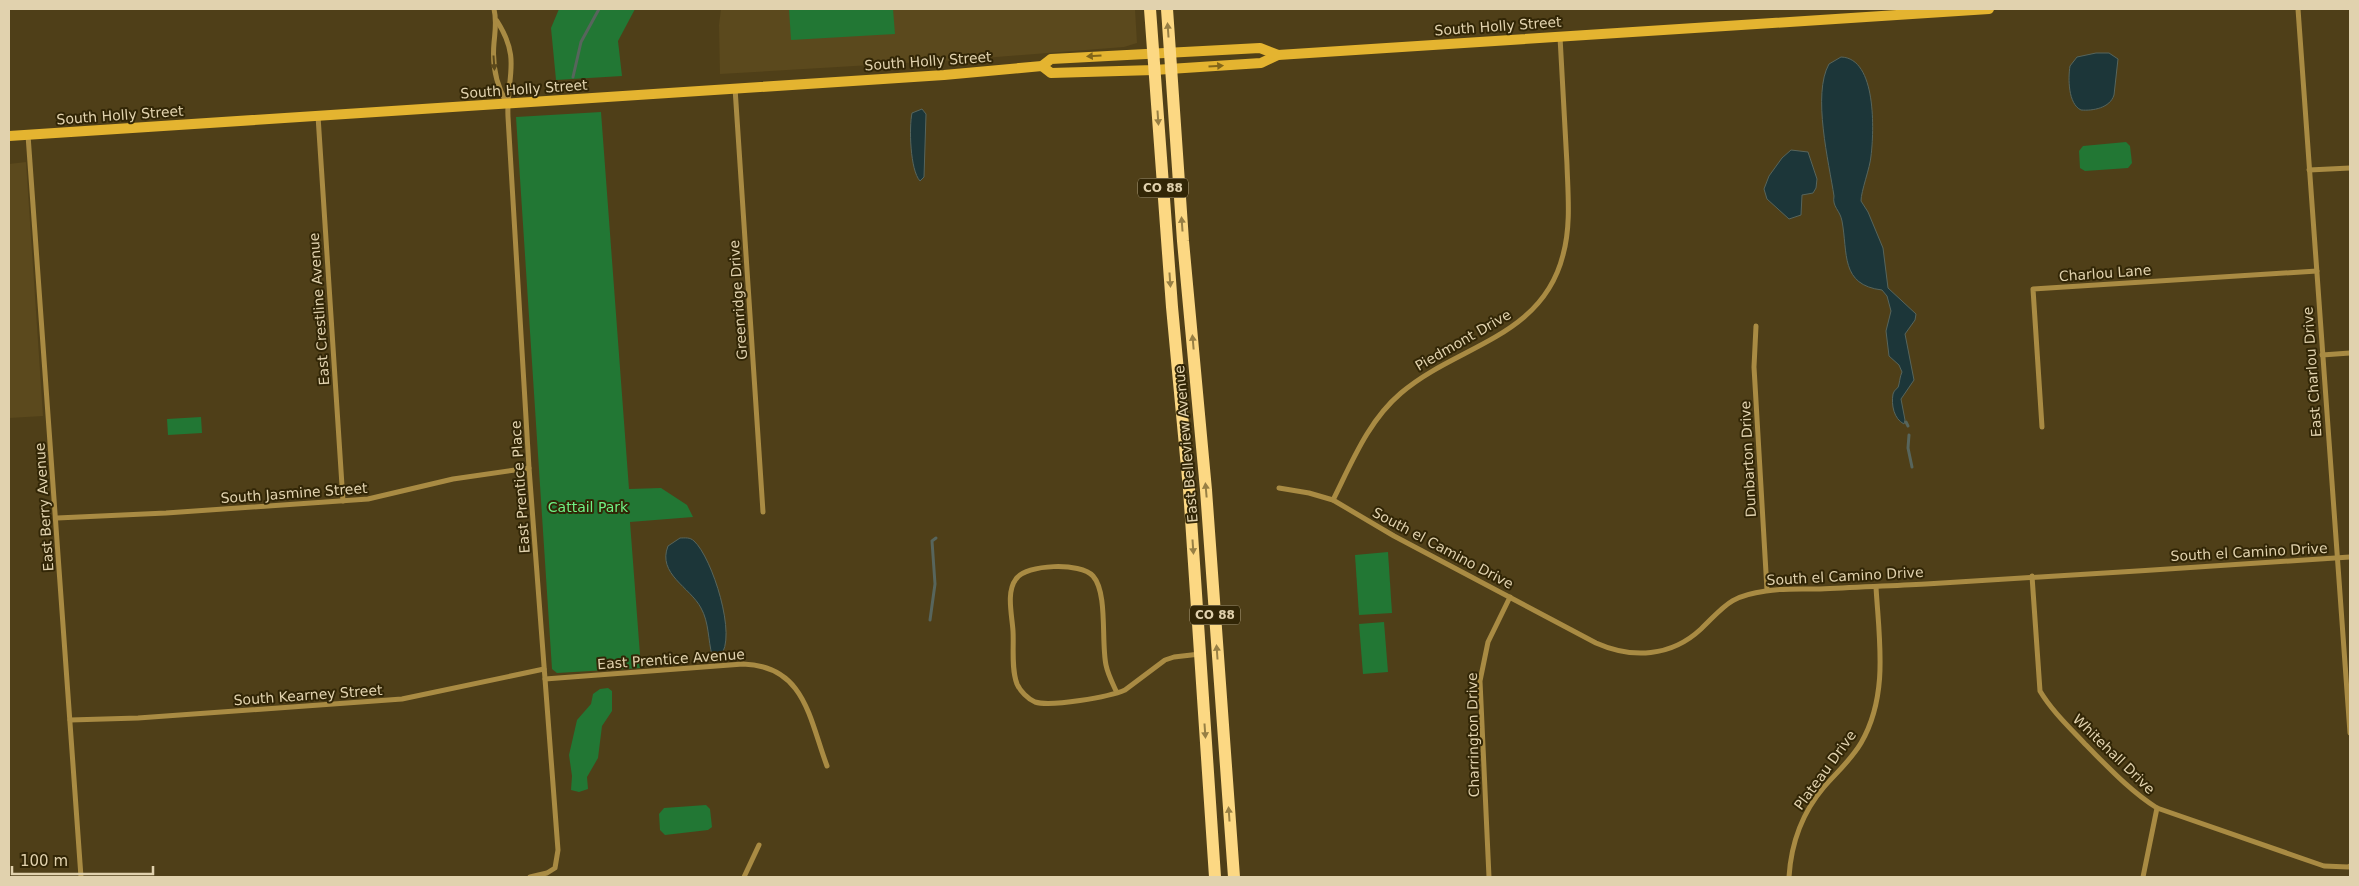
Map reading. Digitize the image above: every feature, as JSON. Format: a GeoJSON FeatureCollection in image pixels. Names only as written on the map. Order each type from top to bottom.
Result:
{"type":"FeatureCollection","features":[{"type":"Feature","properties":{"kind":"main road","name":"East Belleview Avenue"},"geometry":{"type":"LineString","coordinates":[[1150,9],[1175,343],[1189,489],[1215,877]]}},
{"type":"Feature","properties":{"kind":"main road","name":"East Belleview Avenue"},"geometry":{"type":"LineString","coordinates":[[1167,9],[1183,240],[1206,490],[1234,877]]}},
{"type":"Feature","properties":{"kind":"street"},"geometry":{"type":"LineString","coordinates":[[494,9],[497,21],[505,34],[512,61],[512,74],[507,104]]}},
{"type":"Feature","properties":{"kind":"street","name":"South Holly Street"},"geometry":{"type":"LineString","coordinates":[[1042,66],[1051,73],[1171,69],[1261,62],[1278,55],[1989,9]]}},
{"type":"Feature","properties":{"kind":"street","name":"East Charlou Drive"},"geometry":{"type":"LineString","coordinates":[[2298,9],[2350,733]]}},
{"type":"Feature","properties":{"kind":"street"},"geometry":{"type":"LineString","coordinates":[[497,21],[494,52],[495,70],[500,92],[507,104]]}},
{"type":"Feature","properties":{"kind":"street","name":"Piedmont Drive"},"geometry":{"type":"LineString","coordinates":[[1333,500],[1368,430],[1400,393],[1434,369],[1511,328],[1538,304],[1555,278],[1563,257],[1568,230],[1566,144],[1560,36]]}},
{"type":"Feature","properties":{"kind":"street","name":"South Holly Street"},"geometry":{"type":"LineString","coordinates":[[9,136],[507,104],[1042,66],[1051,59],[1153,52],[1260,48],[1278,55]]}},
{"type":"Feature","properties":{"kind":"street","name":"Greenridge Drive"},"geometry":{"type":"LineString","coordinates":[[735,88],[763,512]]}},
{"type":"Feature","properties":{"kind":"street","name":"East Prentice Place"},"geometry":{"type":"LineString","coordinates":[[507,104],[530,468],[558,850],[555,868],[547,873],[530,877]]}},
{"type":"Feature","properties":{"kind":"street","name":"East Crestline Avenue"},"geometry":{"type":"LineString","coordinates":[[318,116],[343,501]]}},
{"type":"Feature","properties":{"kind":"street","name":"East Berry Avenue"},"geometry":{"type":"LineString","coordinates":[[28,135],[81,877]]}},
{"type":"Feature","properties":{"kind":"street"},"geometry":{"type":"LineString","coordinates":[[2309,170],[2350,168]]}},
{"type":"Feature","properties":{"kind":"street","name":"Charlou Lane"},"geometry":{"type":"LineString","coordinates":[[2042,427],[2033,289],[2317,271]]}},
{"type":"Feature","properties":{"kind":"street","name":"Dunbarton Drive"},"geometry":{"type":"LineString","coordinates":[[1756,326],[1754,367],[1767,590]]}},
{"type":"Feature","properties":{"kind":"street"},"geometry":{"type":"LineString","coordinates":[[2322,355],[2350,353]]}},
{"type":"Feature","properties":{"kind":"street","name":"South Jasmine Street"},"geometry":{"type":"LineString","coordinates":[[56,518],[166,513],[343,501],[379,497],[453,479],[530,468]]}},
{"type":"Feature","properties":{"kind":"street","name":"South el Camino Drive"},"geometry":{"type":"LineString","coordinates":[[1279,488],[1309,492],[1333,500],[1394,536],[1602,646],[1625,653],[1641,654],[1662,651],[1678,645],[1701,628],[1715,613],[1732,600],[1740,596],[1767,590],[1876,587],[2350,557]]}},
{"type":"Feature","properties":{"kind":"street"},"geometry":{"type":"LineString","coordinates":[[1117,693],[1106,663],[1100,591],[1092,575],[1075,566],[1023,572],[1016,578],[1010,594],[1016,675],[1022,692],[1030,699],[1040,703],[1093,699],[1117,693],[1138,681],[1165,660],[1174,656],[1200,654]]}},
{"type":"Feature","properties":{"kind":"street","name":"Whitehall Drive"},"geometry":{"type":"LineString","coordinates":[[2032,576],[2040,691],[2050,707],[2114,773],[2146,801],[2157,808],[2324,866],[2350,866]]}},
{"type":"Feature","properties":{"kind":"street","name":"Plateau Drive"},"geometry":{"type":"LineString","coordinates":[[1789,877],[1792,851],[1804,817],[1819,794],[1849,761],[1861,742],[1876,705],[1881,668],[1876,587]]}},
{"type":"Feature","properties":{"kind":"street","name":"Charrington Drive"},"geometry":{"type":"LineString","coordinates":[[1489,877],[1480,681],[1488,642],[1510,597]]}},
{"type":"Feature","properties":{"kind":"street","name":"East Prentice Avenue"},"geometry":{"type":"LineString","coordinates":[[545,679],[742,664],[772,668],[786,677],[799,692],[827,766]]}},
{"type":"Feature","properties":{"kind":"street","name":"South Kearney Street"},"geometry":{"type":"LineString","coordinates":[[70,720],[165,716],[402,699],[544,669]]}},
{"type":"Feature","properties":{"kind":"street"},"geometry":{"type":"LineString","coordinates":[[2142,877],[2157,808]]}},
{"type":"Feature","properties":{"kind":"street"},"geometry":{"type":"LineString","coordinates":[[744,877],[759,845]]}},
{"type":"Feature","properties":{"kind":"shaded area"},"geometry":{"type":"Polygon","coordinates":[[[721,9],[1135,9],[1137,43],[1124,47],[972,59],[720,74],[719,25],[721,9]]]}},
{"type":"Feature","properties":{"kind":"shaded area"},"geometry":{"type":"Polygon","coordinates":[[[26,162],[43,416],[9,418],[9,164],[26,162]]]}},
{"type":"Feature","properties":{"kind":"green space"},"geometry":{"type":"Polygon","coordinates":[[[559,9],[635,9],[618,41],[622,76],[556,80],[551,28],[559,9]]]}},
{"type":"Feature","properties":{"kind":"green space"},"geometry":{"type":"Polygon","coordinates":[[[789,9],[893,9],[895,34],[791,40],[789,9]]]}},
{"type":"Feature","properties":{"kind":"green space","name":"Cattail Park"},"geometry":{"type":"Polygon","coordinates":[[[601,112],[629,489],[661,488],[687,505],[693,517],[630,522],[641,668],[557,673],[552,669],[516,117],[601,112]]]}},
{"type":"Feature","properties":{"kind":"green space"},"geometry":{"type":"Polygon","coordinates":[[[2126,142],[2130,146],[2132,163],[2128,168],[2085,171],[2080,168],[2079,151],[2083,146],[2126,142]]]}},
{"type":"Feature","properties":{"kind":"green space"},"geometry":{"type":"Polygon","coordinates":[[[201,417],[202,433],[168,435],[167,419],[201,417]]]}},
{"type":"Feature","properties":{"kind":"green space"},"geometry":{"type":"Polygon","coordinates":[[[1388,552],[1392,613],[1359,615],[1355,555],[1388,552]]]}},
{"type":"Feature","properties":{"kind":"green space"},"geometry":{"type":"Polygon","coordinates":[[[1384,622],[1388,672],[1363,674],[1359,624],[1384,622]]]}},
{"type":"Feature","properties":{"kind":"green space"},"geometry":{"type":"Polygon","coordinates":[[[608,688],[612,691],[612,711],[602,726],[598,758],[587,777],[588,789],[579,792],[571,790],[572,776],[569,755],[577,720],[591,704],[593,694],[600,689],[608,688]]]}},
{"type":"Feature","properties":{"kind":"green space"},"geometry":{"type":"Polygon","coordinates":[[[706,805],[710,809],[712,827],[708,830],[665,835],[660,830],[659,814],[664,808],[706,805]]]}},
{"type":"Feature","properties":{"kind":"water"},"geometry":{"type":"Polygon","coordinates":[[[2096,53],[2109,53],[2118,59],[2114,95],[2105,106],[2091,110],[2081,110],[2071,97],[2069,84],[2070,66],[2077,57],[2096,53]]]}},
{"type":"Feature","properties":{"kind":"water"},"geometry":{"type":"Polygon","coordinates":[[[1841,57],[1853,61],[1861,70],[1867,82],[1871,98],[1872,145],[1861,201],[1868,212],[1883,248],[1888,288],[1916,314],[1915,320],[1905,334],[1914,380],[1901,399],[1904,424],[1898,419],[1892,403],[1893,394],[1899,386],[1902,372],[1899,365],[1889,356],[1886,331],[1891,311],[1887,296],[1882,290],[1868,287],[1859,282],[1852,274],[1846,256],[1842,221],[1834,203],[1823,129],[1822,93],[1824,77],[1829,64],[1841,57]]]}},
{"type":"Feature","properties":{"kind":"water"},"geometry":{"type":"Polygon","coordinates":[[[922,109],[926,114],[924,177],[920,181],[912,158],[911,128],[912,113],[922,109]]]}},
{"type":"Feature","properties":{"kind":"water"},"geometry":{"type":"Polygon","coordinates":[[[1791,150],[1808,152],[1817,179],[1816,188],[1813,193],[1802,195],[1801,215],[1789,219],[1767,199],[1764,189],[1769,176],[1782,158],[1791,150]]]}},
{"type":"Feature","properties":{"kind":"water"},"geometry":{"type":"Polygon","coordinates":[[[680,538],[689,538],[694,541],[708,563],[715,580],[726,633],[725,647],[720,656],[712,655],[704,613],[696,600],[676,580],[667,565],[668,546],[680,538]]]}},
{"type":"Feature","properties":{"kind":"waterway"},"geometry":{"type":"LineString","coordinates":[[573,77],[581,42],[599,9]]}},
{"type":"Feature","properties":{"kind":"waterway"},"geometry":{"type":"LineString","coordinates":[[1906,422],[1908,426]]}},
{"type":"Feature","properties":{"kind":"waterway"},"geometry":{"type":"LineString","coordinates":[[1909,435],[1908,448],[1912,467]]}},
{"type":"Feature","properties":{"kind":"waterway"},"geometry":{"type":"LineString","coordinates":[[930,620],[935,584],[932,541],[936,538]]}}]}
